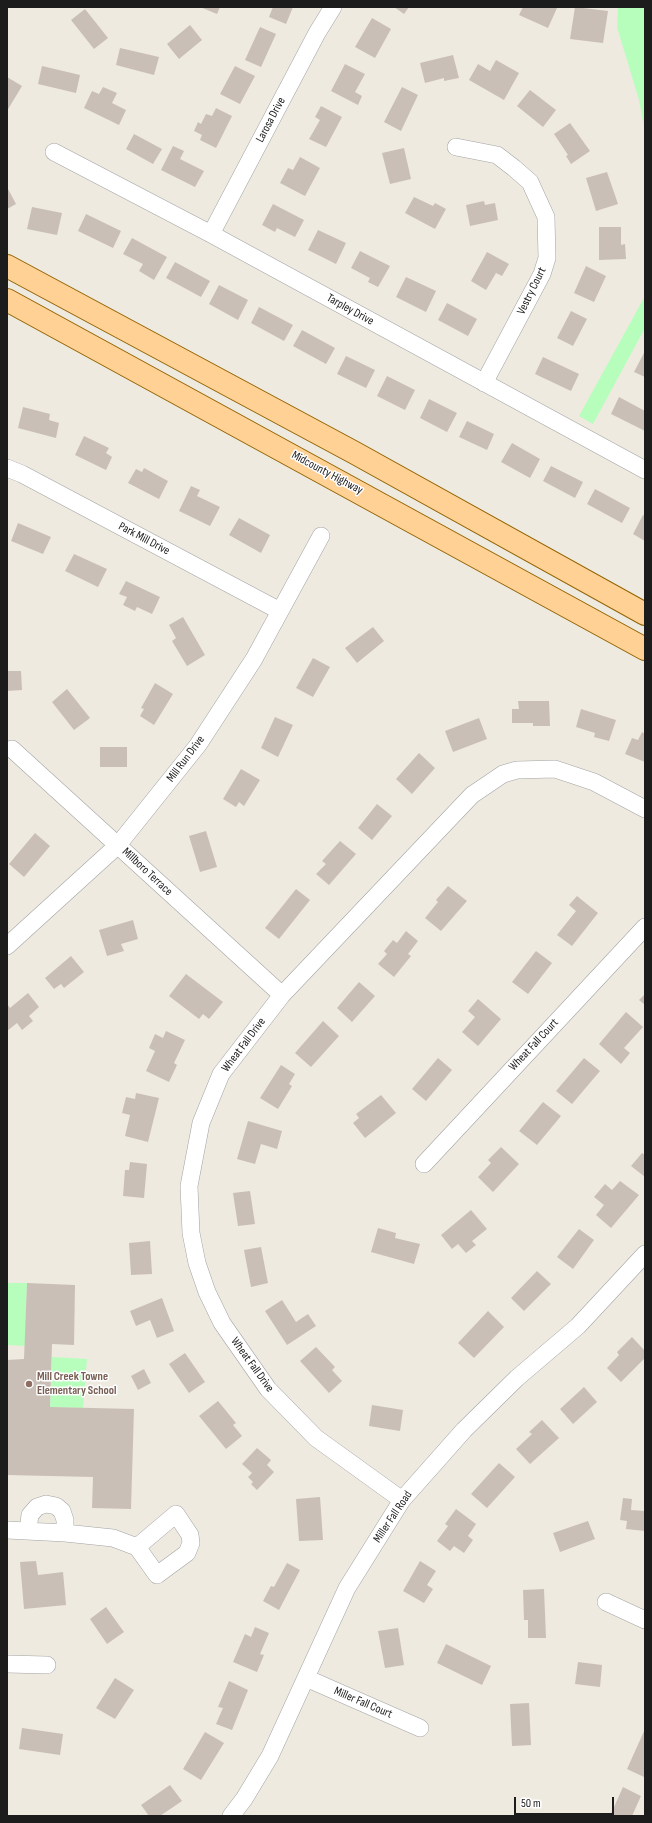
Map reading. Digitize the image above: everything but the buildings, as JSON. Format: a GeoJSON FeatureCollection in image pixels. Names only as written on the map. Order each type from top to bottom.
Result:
{"type":"FeatureCollection","features":[{"type":"Feature","properties":{"kind":"main road"},"geometry":{"type":"LineString","coordinates":[[7,266],[355,452],[645,614]]}},
{"type":"Feature","properties":{"kind":"main road","name":"Midcounty Highway"},"geometry":{"type":"LineString","coordinates":[[7,300],[645,649]]}},
{"type":"Feature","properties":{"kind":"street","name":"Larosa Drive"},"geometry":{"type":"LineString","coordinates":[[211,234],[316,33],[333,7]]}},
{"type":"Feature","properties":{"kind":"street","name":"Vestry Court"},"geometry":{"type":"LineString","coordinates":[[456,147],[497,155],[514,168],[530,182],[546,217],[547,258],[542,274],[484,383]]}},
{"type":"Feature","properties":{"kind":"street","name":"Tarpley Drive"},"geometry":{"type":"LineString","coordinates":[[54,152],[211,234],[645,470]]}},
{"type":"Feature","properties":{"kind":"street","name":"Park Mill Drive"},"geometry":{"type":"LineString","coordinates":[[7,468],[22,474],[280,611]]}},
{"type":"Feature","properties":{"kind":"street","name":"Mill Run Drive"},"geometry":{"type":"LineString","coordinates":[[7,946],[118,846],[198,745],[254,659],[321,536]]}},
{"type":"Feature","properties":{"kind":"street","name":"Millboro Terrace"},"geometry":{"type":"LineString","coordinates":[[12,749],[282,995]]}},
{"type":"Feature","properties":{"kind":"street","name":"Wheat Fall Drive"},"geometry":{"type":"LineString","coordinates":[[402,1500],[316,1438],[268,1389],[222,1323],[207,1292],[197,1263],[191,1232],[189,1186],[201,1123],[221,1074],[282,995],[472,795],[503,774],[517,770],[556,769],[594,782],[645,809]]}},
{"type":"Feature","properties":{"kind":"street","name":"Wheat Fall Court"},"geometry":{"type":"LineString","coordinates":[[424,1164],[645,927]]}},
{"type":"Feature","properties":{"kind":"street","name":"Miller Fall Road"},"geometry":{"type":"LineString","coordinates":[[231,1816],[244,1799],[270,1756],[347,1588],[402,1500],[464,1430],[517,1378],[578,1326],[645,1254]]}},
{"type":"Feature","properties":{"kind":"street"},"geometry":{"type":"LineString","coordinates":[[28,1530],[30,1516],[37,1507],[46,1504],[56,1506],[62,1511],[65,1520],[65,1533]]}},
{"type":"Feature","properties":{"kind":"street"},"geometry":{"type":"LineString","coordinates":[[7,1530],[28,1530],[112,1538],[137,1547]]}},
{"type":"Feature","properties":{"kind":"street"},"geometry":{"type":"LineString","coordinates":[[606,1602],[645,1620]]}},
{"type":"Feature","properties":{"kind":"street"},"geometry":{"type":"LineString","coordinates":[[7,1664],[47,1664]]}},
{"type":"Feature","properties":{"kind":"street","name":"Miller Fall Court"},"geometry":{"type":"LineString","coordinates":[[306,1678],[420,1728]]}},
{"type":"Feature","properties":{"kind":"green space"},"geometry":{"type":"Polygon","coordinates":[[[618,7],[645,7],[645,132],[639,100],[617,27],[618,7]]]}},
{"type":"Feature","properties":{"kind":"green space"},"geometry":{"type":"Polygon","coordinates":[[[645,296],[645,328],[593,424],[579,416],[645,296]]]}},
{"type":"Feature","properties":{"kind":"green space"},"geometry":{"type":"Polygon","coordinates":[[[7,1283],[27,1283],[25,1346],[7,1345],[7,1283]]]}},
{"type":"Feature","properties":{"kind":"green space"},"geometry":{"type":"Polygon","coordinates":[[[52,1357],[87,1359],[83,1408],[50,1407],[52,1357]]]}},
{"type":"Feature","properties":{"kind":"place","name":"Mill Creek Towne Elementary School"},"geometry":{"type":"Point","coordinates":[29,1384]}}]}
